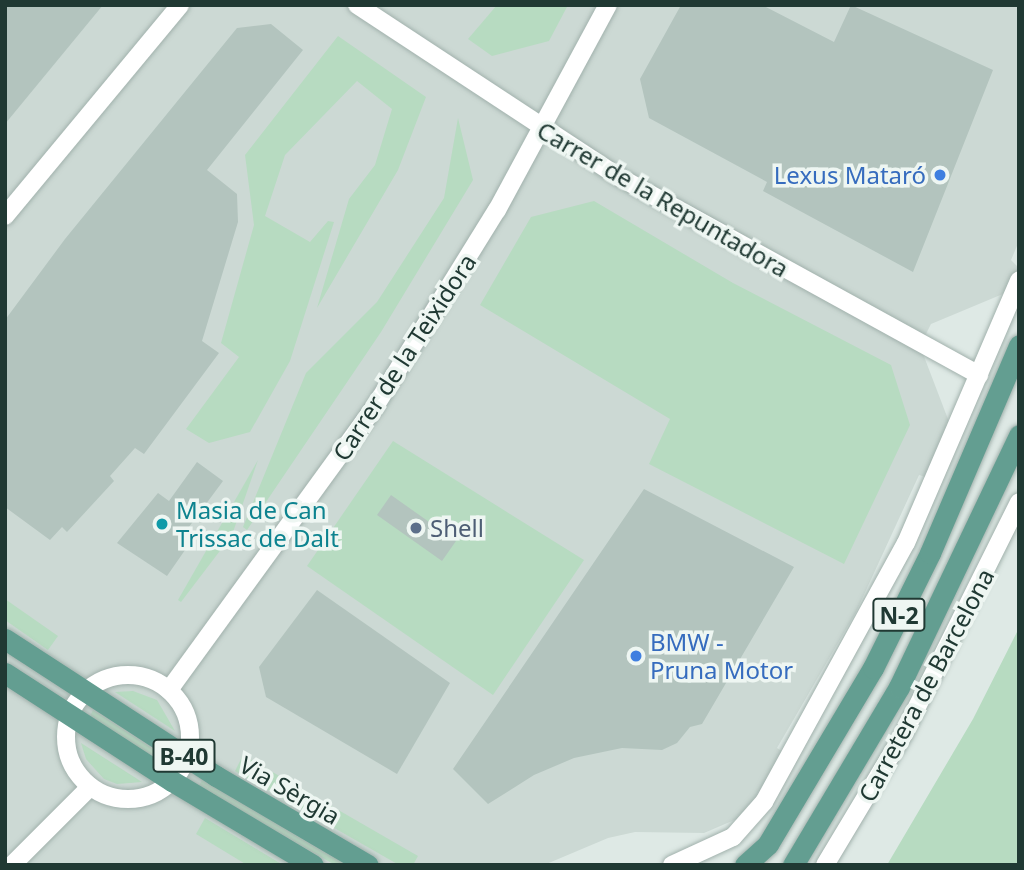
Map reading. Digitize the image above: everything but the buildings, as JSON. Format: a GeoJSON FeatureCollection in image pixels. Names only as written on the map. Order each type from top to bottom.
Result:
{"type":"FeatureCollection","features":[{"type":"Feature","properties":{"kind":"main road","name":"N-2"},"geometry":{"type":"LineString","coordinates":[[745,865],[768,844],[873,668],[930,554],[1019,345]]}},
{"type":"Feature","properties":{"kind":"main road","name":"N-2"},"geometry":{"type":"LineString","coordinates":[[793,865],[899,687],[1019,435]]}},
{"type":"Feature","properties":{"kind":"main road","name":"Via Sèrgia"},"geometry":{"type":"LineString","coordinates":[[5,639],[187,758],[368,865]]}},
{"type":"Feature","properties":{"kind":"main road","name":"B-40"},"geometry":{"type":"LineString","coordinates":[[5,673],[172,781],[313,865]]}},
{"type":"Feature","properties":{"kind":"street"},"geometry":{"type":"LineString","coordinates":[[5,216],[180,5]]}},
{"type":"Feature","properties":{"kind":"street","name":"Carrer de la Repuntadora"},"geometry":{"type":"LineString","coordinates":[[357,5],[542,130],[756,256],[979,375]]}},
{"type":"Feature","properties":{"kind":"street","name":"Carrer de la Teixidora"},"geometry":{"type":"LineString","coordinates":[[169,690],[374,408],[542,130],[608,5]]}},
{"type":"Feature","properties":{"kind":"street"},"geometry":{"type":"LineString","coordinates":[[672,865],[733,837],[764,802],[906,543],[1019,280]]}},
{"type":"Feature","properties":{"kind":"street","name":"Carretera de Barcelona"},"geometry":{"type":"LineString","coordinates":[[825,865],[908,725],[1019,502]]}},
{"type":"Feature","properties":{"kind":"street"},"geometry":{"type":"LineString","coordinates":[[117,675],[154,680],[169,690],[186,714],[187,758],[172,781],[141,798],[106,796],[90,787],[70,762],[65,731],[69,715],[84,692],[117,675]]}},
{"type":"Feature","properties":{"kind":"street"},"geometry":{"type":"LineString","coordinates":[[12,865],[90,787]]}},
{"type":"Feature","properties":{"kind":"shaded area"},"geometry":{"type":"Polygon","coordinates":[[[5,5],[1019,5],[1019,241],[1011,260],[1019,268],[1010,291],[931,324],[920,346],[951,427],[929,478],[919,475],[856,612],[777,748],[786,754],[746,815],[704,833],[635,832],[608,838],[544,865],[5,865],[5,5]]]}},
{"type":"Feature","properties":{"kind":"green space"},"geometry":{"type":"Polygon","coordinates":[[[497,5],[568,5],[549,41],[492,56],[468,39],[497,5]]]}},
{"type":"Feature","properties":{"kind":"green space"},"geometry":{"type":"Polygon","coordinates":[[[338,36],[426,97],[398,170],[317,308],[349,199],[375,165],[392,109],[357,81],[285,155],[265,216],[310,242],[328,221],[334,222],[290,361],[250,432],[209,443],[186,429],[239,357],[221,343],[254,225],[245,155],[338,36]]]}},
{"type":"Feature","properties":{"kind":"green space"},"geometry":{"type":"Polygon","coordinates":[[[458,118],[473,180],[381,332],[247,530],[243,527],[306,373],[377,302],[444,198],[458,118]]]}},
{"type":"Feature","properties":{"kind":"green space"},"geometry":{"type":"Polygon","coordinates":[[[594,201],[733,283],[891,365],[910,425],[844,564],[649,464],[670,419],[480,305],[531,217],[594,201]]]}},
{"type":"Feature","properties":{"kind":"green space"},"geometry":{"type":"Polygon","coordinates":[[[393,441],[584,560],[493,695],[307,566],[393,441]]]}},
{"type":"Feature","properties":{"kind":"green space"},"geometry":{"type":"Polygon","coordinates":[[[258,460],[232,535],[181,602],[178,600],[258,460]]]}},
{"type":"Feature","properties":{"kind":"green space"},"geometry":{"type":"Polygon","coordinates":[[[5,599],[58,636],[48,650],[5,620],[5,599]]]}},
{"type":"Feature","properties":{"kind":"green space"},"geometry":{"type":"Polygon","coordinates":[[[1019,628],[1019,865],[887,865],[973,719],[1019,628]]]}},
{"type":"Feature","properties":{"kind":"green space"},"geometry":{"type":"Polygon","coordinates":[[[133,691],[157,700],[175,731],[115,692],[133,691]]]}},
{"type":"Feature","properties":{"kind":"green space"},"geometry":{"type":"Polygon","coordinates":[[[93,710],[167,758],[168,762],[164,764],[90,716],[93,710]]]}},
{"type":"Feature","properties":{"kind":"green space"},"geometry":{"type":"Polygon","coordinates":[[[81,743],[142,782],[117,784],[104,779],[86,759],[81,743]]]}},
{"type":"Feature","properties":{"kind":"green space"},"geometry":{"type":"Polygon","coordinates":[[[243,755],[418,856],[413,865],[399,865],[235,771],[243,755]]]}},
{"type":"Feature","properties":{"kind":"green space"},"geometry":{"type":"Polygon","coordinates":[[[202,780],[347,865],[335,865],[199,786],[202,780]]]}},
{"type":"Feature","properties":{"kind":"green space"},"geometry":{"type":"Polygon","coordinates":[[[205,818],[283,865],[247,865],[196,834],[205,818]]]}},
{"type":"Feature","properties":{"kind":"place","name":"Lexus Mataró"},"geometry":{"type":"Point","coordinates":[940,175]}},
{"type":"Feature","properties":{"kind":"place","name":"Masia de Can Trissac de Dalt"},"geometry":{"type":"Point","coordinates":[162,524]}},
{"type":"Feature","properties":{"kind":"place","name":"Shell"},"geometry":{"type":"Point","coordinates":[416,528]}},
{"type":"Feature","properties":{"kind":"place","name":"BMW - Pruna Motor"},"geometry":{"type":"Point","coordinates":[636,656]}}]}
